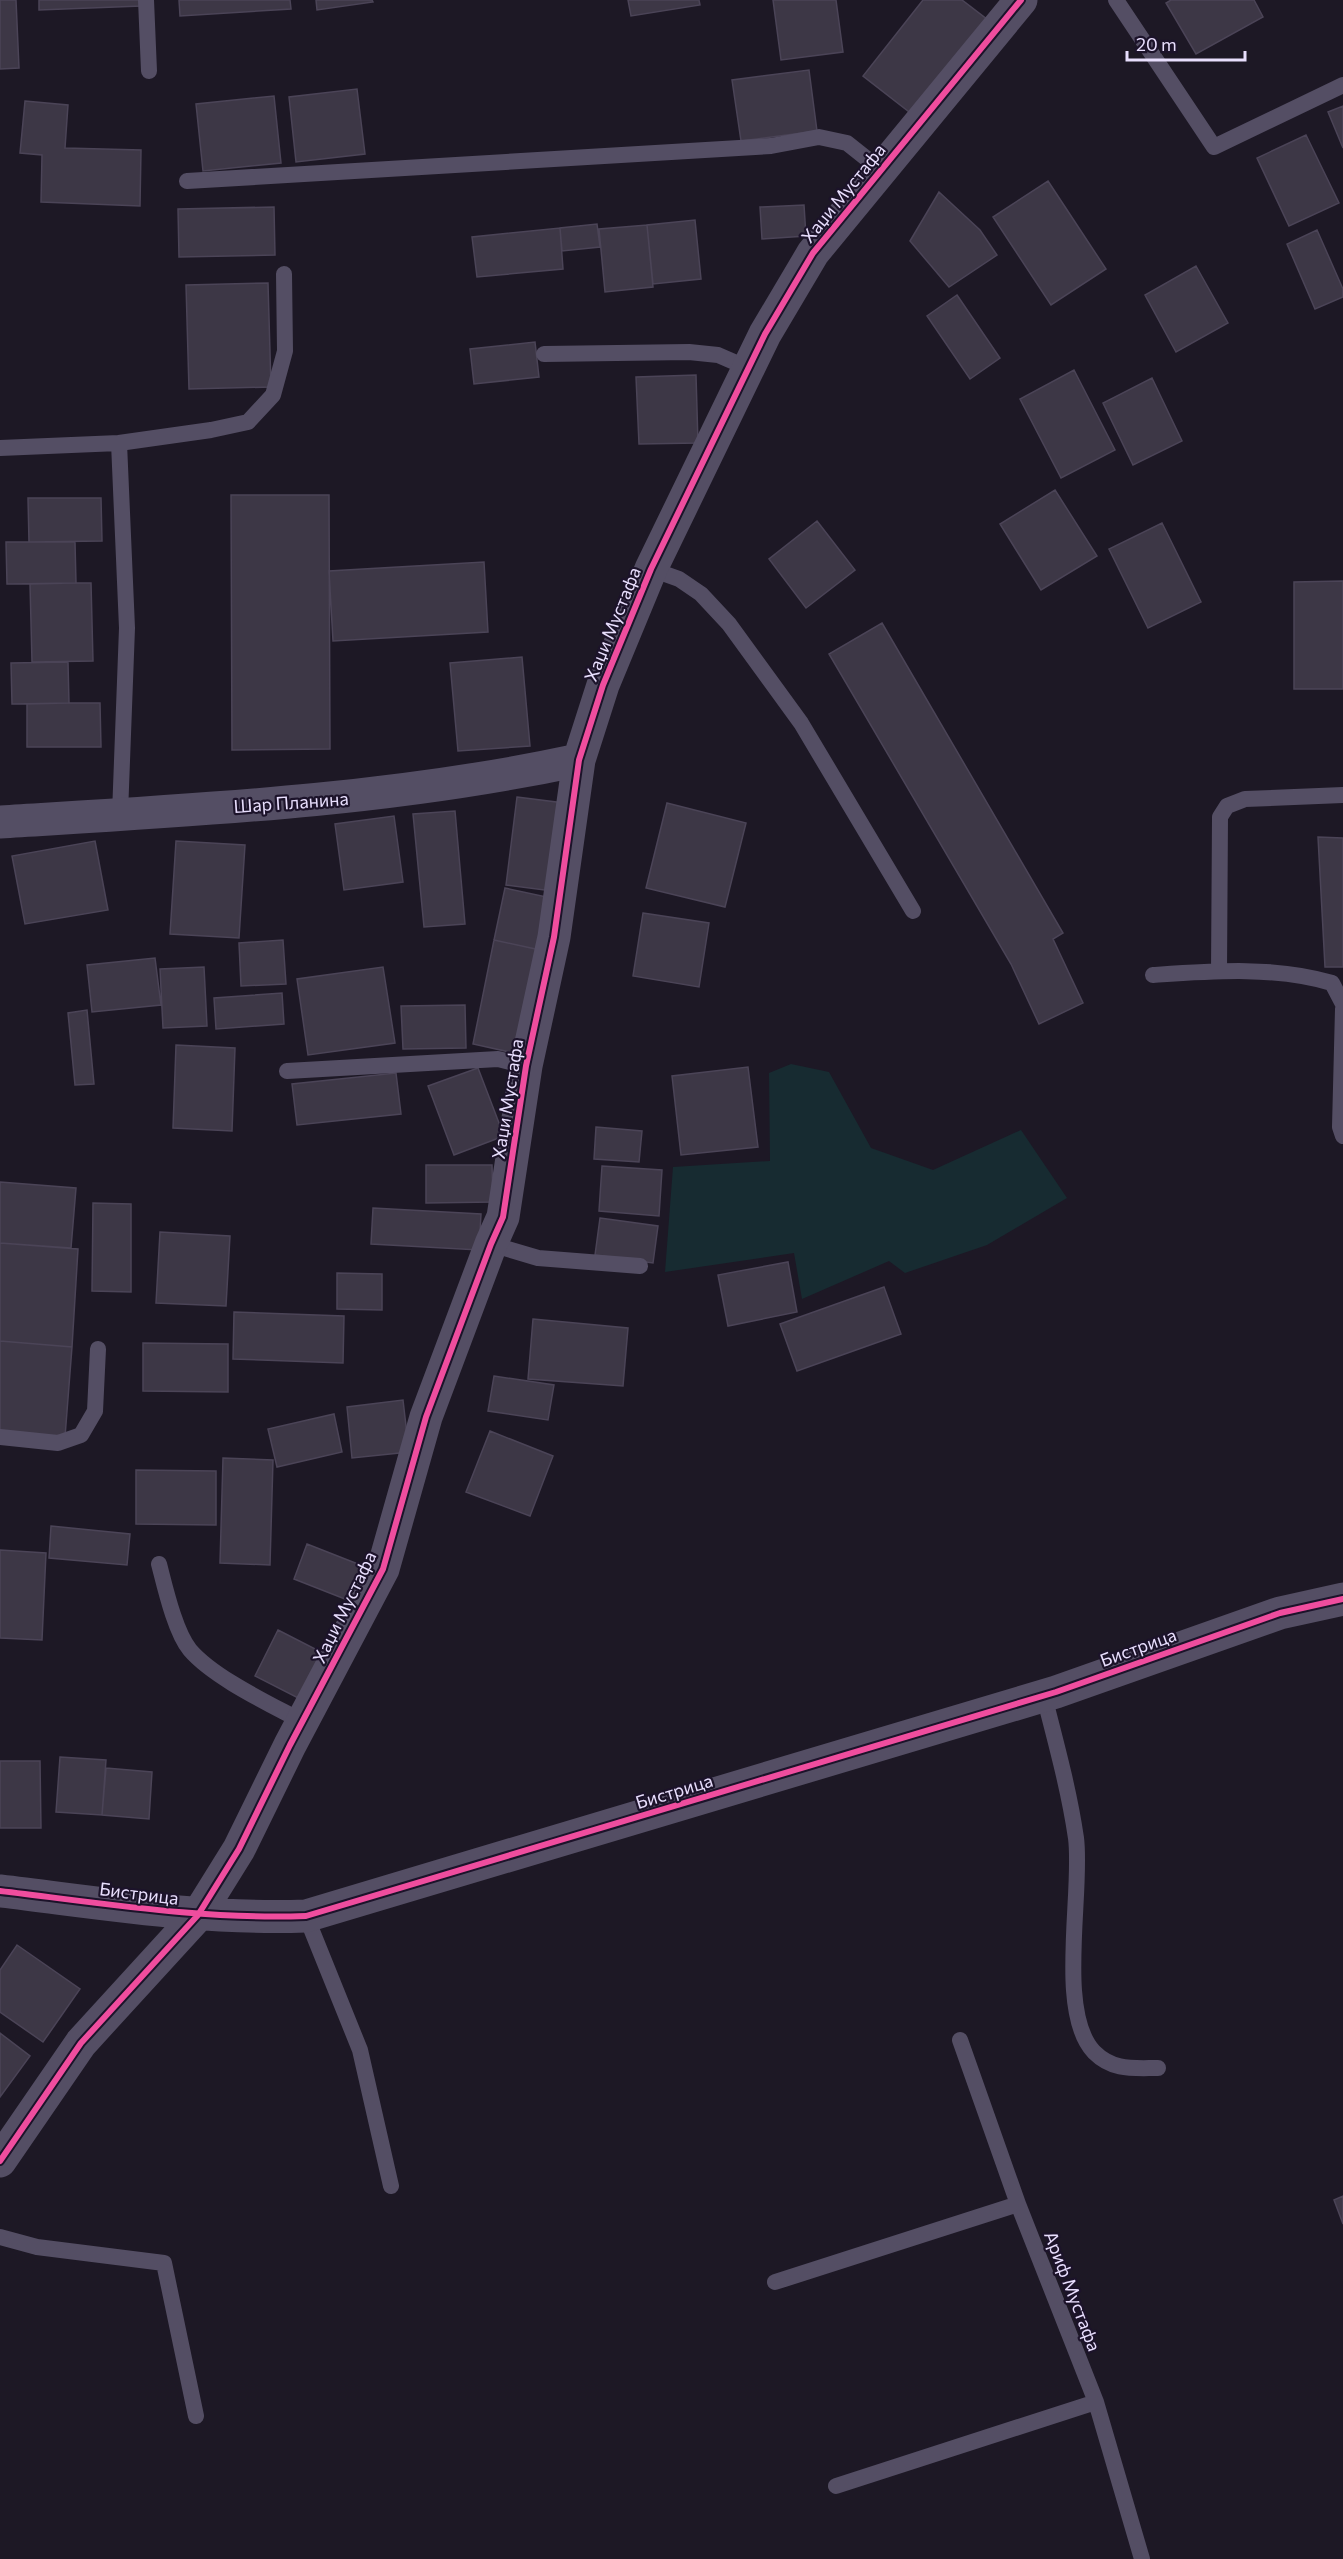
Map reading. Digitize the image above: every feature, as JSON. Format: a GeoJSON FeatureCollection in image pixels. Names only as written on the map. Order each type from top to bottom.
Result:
{"type":"FeatureCollection","features":[{"type":"Feature","properties":{"kind":"street","name":"Хаџи Мустафа"},"geometry":{"type":"LineString","coordinates":[[0,2161],[81,2043],[198,1915],[239,1849],[383,1569],[426,1417],[503,1217],[526,1066],[554,937],[579,760],[603,685],[651,569],[748,368],[765,334],[813,253],[1021,0]]}},
{"type":"Feature","properties":{"kind":"street","name":"Шар Планина"},"geometry":{"type":"LineString","coordinates":[[0,822],[353,797],[508,775],[579,760]]}},
{"type":"Feature","properties":{"kind":"street","name":"Бистрица"},"geometry":{"type":"LineString","coordinates":[[0,1891],[198,1915],[252,1918],[306,1916],[1044,1696],[1280,1613],[1343,1599]]}},
{"type":"Feature","properties":{"kind":"lane"},"geometry":{"type":"LineString","coordinates":[[146,0],[148,71]]}},
{"type":"Feature","properties":{"kind":"lane"},"geometry":{"type":"LineString","coordinates":[[1116,0],[1214,147],[1343,85]]}},
{"type":"Feature","properties":{"kind":"lane"},"geometry":{"type":"LineString","coordinates":[[187,182],[771,146],[819,136],[847,143],[881,170]]}},
{"type":"Feature","properties":{"kind":"lane"},"geometry":{"type":"LineString","coordinates":[[0,448],[119,443],[211,430],[248,422],[273,395],[285,351],[284,274]]}},
{"type":"Feature","properties":{"kind":"lane"},"geometry":{"type":"LineString","coordinates":[[544,354],[688,352],[718,355],[748,368]]}},
{"type":"Feature","properties":{"kind":"lane"},"geometry":{"type":"LineString","coordinates":[[119,443],[127,628],[120,814]]}},
{"type":"Feature","properties":{"kind":"lane"},"geometry":{"type":"LineString","coordinates":[[651,569],[679,579],[701,594],[729,624],[801,723],[913,911]]}},
{"type":"Feature","properties":{"kind":"lane"},"geometry":{"type":"LineString","coordinates":[[1219,971],[1220,817],[1227,806],[1245,798],[1343,795]]}},
{"type":"Feature","properties":{"kind":"lane"},"geometry":{"type":"LineString","coordinates":[[1154,975],[1219,971],[1310,976],[1332,983],[1343,1004]]}},
{"type":"Feature","properties":{"kind":"lane"},"geometry":{"type":"LineString","coordinates":[[1343,1009],[1340,1127],[1343,1136]]}},
{"type":"Feature","properties":{"kind":"lane"},"geometry":{"type":"LineString","coordinates":[[287,1071],[498,1059],[526,1066]]}},
{"type":"Feature","properties":{"kind":"lane"},"geometry":{"type":"LineString","coordinates":[[491,1244],[538,1258],[640,1266]]}},
{"type":"Feature","properties":{"kind":"lane"},"geometry":{"type":"LineString","coordinates":[[0,1437],[58,1443],[81,1435],[95,1411],[98,1348]]}},
{"type":"Feature","properties":{"kind":"lane"},"geometry":{"type":"LineString","coordinates":[[159,1564],[170,1608],[190,1649],[218,1673],[303,1722]]}},
{"type":"Feature","properties":{"kind":"lane"},"geometry":{"type":"LineString","coordinates":[[1044,1696],[1076,1839],[1078,1881],[1072,1938],[1075,1992],[1081,2029],[1094,2052],[1117,2068],[1158,2068]]}},
{"type":"Feature","properties":{"kind":"lane"},"geometry":{"type":"LineString","coordinates":[[306,1916],[360,2050],[391,2186]]}},
{"type":"Feature","properties":{"kind":"lane","name":"Ариф Мустафа"},"geometry":{"type":"LineString","coordinates":[[960,2040],[1018,2204],[1096,2402],[1142,2559]]}},
{"type":"Feature","properties":{"kind":"lane"},"geometry":{"type":"LineString","coordinates":[[775,2282],[1018,2204]]}},
{"type":"Feature","properties":{"kind":"lane"},"geometry":{"type":"LineString","coordinates":[[0,2237],[37,2247],[164,2262],[196,2416]]}},
{"type":"Feature","properties":{"kind":"lane"},"geometry":{"type":"LineString","coordinates":[[836,2486],[1096,2402]]}},
{"type":"Feature","properties":{"kind":"shaded area"},"geometry":{"type":"Polygon","coordinates":[[[791,1064],[829,1072],[871,1148],[933,1170],[1021,1130],[1067,1198],[987,1245],[905,1273],[889,1261],[802,1299],[794,1253],[665,1272],[673,1167],[770,1161],[769,1073],[791,1064]]]}},
{"type":"Feature","properties":{"kind":"building"},"geometry":{"type":"Polygon","coordinates":[[[0,0],[16,0],[19,68],[0,69],[0,0]]]}},
{"type":"Feature","properties":{"kind":"building"},"geometry":{"type":"Polygon","coordinates":[[[39,0],[141,0],[141,6],[39,10],[39,0]]]}},
{"type":"Feature","properties":{"kind":"building"},"geometry":{"type":"Polygon","coordinates":[[[179,0],[290,0],[291,9],[180,16],[179,0]]]}},
{"type":"Feature","properties":{"kind":"building"},"geometry":{"type":"Polygon","coordinates":[[[316,0],[372,0],[373,2],[317,10],[316,0]]]}},
{"type":"Feature","properties":{"kind":"building"},"geometry":{"type":"Polygon","coordinates":[[[628,0],[699,0],[700,5],[631,16],[628,0]]]}},
{"type":"Feature","properties":{"kind":"building"},"geometry":{"type":"Polygon","coordinates":[[[773,0],[836,0],[843,52],[781,60],[773,0]]]}},
{"type":"Feature","properties":{"kind":"building"},"geometry":{"type":"Polygon","coordinates":[[[923,0],[962,0],[988,20],[913,115],[863,76],[923,0]]]}},
{"type":"Feature","properties":{"kind":"building"},"geometry":{"type":"Polygon","coordinates":[[[1171,0],[1254,0],[1263,17],[1196,54],[1166,3],[1171,0]]]}},
{"type":"Feature","properties":{"kind":"building"},"geometry":{"type":"Polygon","coordinates":[[[809,70],[817,131],[741,141],[732,80],[809,70]]]}},
{"type":"Feature","properties":{"kind":"building"},"geometry":{"type":"Polygon","coordinates":[[[357,89],[365,154],[296,162],[289,97],[357,89]]]}},
{"type":"Feature","properties":{"kind":"building"},"geometry":{"type":"Polygon","coordinates":[[[274,96],[281,163],[203,171],[196,104],[274,96]]]}},
{"type":"Feature","properties":{"kind":"building"},"geometry":{"type":"Polygon","coordinates":[[[25,101],[68,105],[65,148],[141,150],[140,206],[41,202],[42,155],[20,153],[25,101]]]}},
{"type":"Feature","properties":{"kind":"building"},"geometry":{"type":"Polygon","coordinates":[[[1343,106],[1343,148],[1328,112],[1343,106]]]}},
{"type":"Feature","properties":{"kind":"building"},"geometry":{"type":"Polygon","coordinates":[[[1306,135],[1339,203],[1289,226],[1257,158],[1306,135]]]}},
{"type":"Feature","properties":{"kind":"building"},"geometry":{"type":"Polygon","coordinates":[[[1048,181],[1106,269],[1051,305],[993,217],[1048,181]]]}},
{"type":"Feature","properties":{"kind":"building"},"geometry":{"type":"Polygon","coordinates":[[[939,192],[980,230],[997,255],[949,287],[910,241],[939,192]]]}},
{"type":"Feature","properties":{"kind":"building"},"geometry":{"type":"Polygon","coordinates":[[[804,205],[806,236],[762,239],[760,207],[804,205]]]}},
{"type":"Feature","properties":{"kind":"building"},"geometry":{"type":"Polygon","coordinates":[[[274,207],[275,255],[179,257],[178,209],[274,207]]]}},
{"type":"Feature","properties":{"kind":"building"},"geometry":{"type":"Polygon","coordinates":[[[695,220],[701,279],[653,284],[647,225],[695,220]]]}},
{"type":"Feature","properties":{"kind":"building"},"geometry":{"type":"Polygon","coordinates":[[[597,224],[600,247],[562,251],[560,228],[597,224]]]}},
{"type":"Feature","properties":{"kind":"building"},"geometry":{"type":"Polygon","coordinates":[[[647,225],[653,287],[605,292],[599,229],[647,225]]]}},
{"type":"Feature","properties":{"kind":"building"},"geometry":{"type":"Polygon","coordinates":[[[560,228],[563,269],[477,277],[472,237],[560,228]]]}},
{"type":"Feature","properties":{"kind":"building"},"geometry":{"type":"Polygon","coordinates":[[[1317,230],[1343,289],[1343,297],[1315,309],[1287,244],[1317,230]]]}},
{"type":"Feature","properties":{"kind":"building"},"geometry":{"type":"Polygon","coordinates":[[[1196,266],[1228,323],[1176,352],[1145,295],[1196,266]]]}},
{"type":"Feature","properties":{"kind":"building"},"geometry":{"type":"Polygon","coordinates":[[[268,283],[271,387],[189,389],[186,285],[268,283]]]}},
{"type":"Feature","properties":{"kind":"building"},"geometry":{"type":"Polygon","coordinates":[[[957,295],[1000,358],[970,379],[927,316],[957,295]]]}},
{"type":"Feature","properties":{"kind":"building"},"geometry":{"type":"Polygon","coordinates":[[[535,342],[539,377],[474,384],[470,349],[535,342]]]}},
{"type":"Feature","properties":{"kind":"building"},"geometry":{"type":"Polygon","coordinates":[[[1074,370],[1115,450],[1061,478],[1020,399],[1074,370]]]}},
{"type":"Feature","properties":{"kind":"building"},"geometry":{"type":"Polygon","coordinates":[[[696,375],[698,443],[639,444],[636,377],[696,375]]]}},
{"type":"Feature","properties":{"kind":"building"},"geometry":{"type":"Polygon","coordinates":[[[1152,378],[1182,441],[1133,465],[1103,403],[1152,378]]]}},
{"type":"Feature","properties":{"kind":"building"},"geometry":{"type":"Polygon","coordinates":[[[1055,490],[1097,556],[1041,590],[1000,524],[1055,490]]]}},
{"type":"Feature","properties":{"kind":"building"},"geometry":{"type":"Polygon","coordinates":[[[231,495],[329,495],[330,749],[232,750],[231,495]]]}},
{"type":"Feature","properties":{"kind":"building"},"geometry":{"type":"Polygon","coordinates":[[[28,498],[101,498],[102,541],[29,542],[28,498]]]}},
{"type":"Feature","properties":{"kind":"building"},"geometry":{"type":"Polygon","coordinates":[[[817,521],[855,570],[806,608],[769,559],[817,521]]]}},
{"type":"Feature","properties":{"kind":"building"},"geometry":{"type":"Polygon","coordinates":[[[1162,523],[1201,602],[1148,628],[1109,549],[1162,523]]]}},
{"type":"Feature","properties":{"kind":"building"},"geometry":{"type":"Polygon","coordinates":[[[6,542],[75,542],[76,583],[7,584],[6,542]]]}},
{"type":"Feature","properties":{"kind":"building"},"geometry":{"type":"Polygon","coordinates":[[[484,562],[488,632],[333,641],[329,571],[484,562]]]}},
{"type":"Feature","properties":{"kind":"building"},"geometry":{"type":"Polygon","coordinates":[[[1343,581],[1343,689],[1294,689],[1294,582],[1343,581]]]}},
{"type":"Feature","properties":{"kind":"building"},"geometry":{"type":"Polygon","coordinates":[[[91,583],[93,661],[32,662],[30,584],[91,583]]]}},
{"type":"Feature","properties":{"kind":"building"},"geometry":{"type":"Polygon","coordinates":[[[882,623],[1063,933],[1053,939],[1083,1003],[1039,1024],[1011,964],[829,654],[882,623]]]}},
{"type":"Feature","properties":{"kind":"building"},"geometry":{"type":"Polygon","coordinates":[[[522,657],[530,746],[458,751],[450,663],[522,657]]]}},
{"type":"Feature","properties":{"kind":"building"},"geometry":{"type":"Polygon","coordinates":[[[68,662],[69,703],[12,704],[11,663],[68,662]]]}},
{"type":"Feature","properties":{"kind":"building"},"geometry":{"type":"Polygon","coordinates":[[[100,703],[101,747],[27,747],[27,704],[100,703]]]}},
{"type":"Feature","properties":{"kind":"building"},"geometry":{"type":"Polygon","coordinates":[[[517,797],[564,803],[552,891],[506,885],[517,797]]]}},
{"type":"Feature","properties":{"kind":"building"},"geometry":{"type":"Polygon","coordinates":[[[667,803],[746,823],[725,907],[646,888],[667,803]]]}},
{"type":"Feature","properties":{"kind":"building"},"geometry":{"type":"Polygon","coordinates":[[[455,811],[465,924],[424,927],[413,814],[455,811]]]}},
{"type":"Feature","properties":{"kind":"building"},"geometry":{"type":"Polygon","coordinates":[[[394,816],[403,882],[344,890],[335,824],[394,816]]]}},
{"type":"Feature","properties":{"kind":"building"},"geometry":{"type":"Polygon","coordinates":[[[1318,837],[1343,838],[1343,967],[1325,967],[1318,837]]]}},
{"type":"Feature","properties":{"kind":"building"},"geometry":{"type":"Polygon","coordinates":[[[95,841],[108,910],[25,924],[12,856],[95,841]]]}},
{"type":"Feature","properties":{"kind":"building"},"geometry":{"type":"Polygon","coordinates":[[[176,841],[245,845],[239,938],[170,934],[176,841]]]}},
{"type":"Feature","properties":{"kind":"building"},"geometry":{"type":"Polygon","coordinates":[[[505,888],[556,899],[545,951],[494,940],[505,888]]]}},
{"type":"Feature","properties":{"kind":"building"},"geometry":{"type":"Polygon","coordinates":[[[643,913],[709,923],[699,987],[633,976],[643,913]]]}},
{"type":"Feature","properties":{"kind":"building"},"geometry":{"type":"Polygon","coordinates":[[[283,940],[286,984],[241,986],[239,943],[283,940]]]}},
{"type":"Feature","properties":{"kind":"building"},"geometry":{"type":"Polygon","coordinates":[[[494,940],[545,951],[523,1055],[473,1044],[494,940]]]}},
{"type":"Feature","properties":{"kind":"building"},"geometry":{"type":"Polygon","coordinates":[[[155,958],[161,1005],[92,1012],[87,965],[155,958]]]}},
{"type":"Feature","properties":{"kind":"building"},"geometry":{"type":"Polygon","coordinates":[[[204,967],[207,1026],[163,1028],[160,969],[204,967]]]}},
{"type":"Feature","properties":{"kind":"building"},"geometry":{"type":"Polygon","coordinates":[[[383,967],[395,1043],[308,1055],[297,979],[383,967]]]}},
{"type":"Feature","properties":{"kind":"building"},"geometry":{"type":"Polygon","coordinates":[[[282,993],[284,1024],[216,1029],[214,998],[282,993]]]}},
{"type":"Feature","properties":{"kind":"building"},"geometry":{"type":"Polygon","coordinates":[[[465,1005],[466,1048],[403,1049],[401,1006],[465,1005]]]}},
{"type":"Feature","properties":{"kind":"building"},"geometry":{"type":"Polygon","coordinates":[[[87,1010],[94,1084],[75,1085],[68,1013],[87,1010]]]}},
{"type":"Feature","properties":{"kind":"building"},"geometry":{"type":"Polygon","coordinates":[[[176,1045],[235,1048],[232,1131],[173,1128],[176,1045]]]}},
{"type":"Feature","properties":{"kind":"building"},"geometry":{"type":"Polygon","coordinates":[[[748,1067],[758,1147],[681,1155],[672,1076],[748,1067]]]}},
{"type":"Feature","properties":{"kind":"building"},"geometry":{"type":"Polygon","coordinates":[[[478,1068],[504,1136],[454,1155],[428,1086],[478,1068]]]}},
{"type":"Feature","properties":{"kind":"building"},"geometry":{"type":"Polygon","coordinates":[[[396,1073],[401,1114],[297,1125],[292,1084],[396,1073]]]}},
{"type":"Feature","properties":{"kind":"building"},"geometry":{"type":"Polygon","coordinates":[[[596,1127],[642,1131],[639,1162],[594,1159],[596,1127]]]}},
{"type":"Feature","properties":{"kind":"building"},"geometry":{"type":"Polygon","coordinates":[[[426,1165],[492,1165],[493,1202],[426,1203],[426,1165]]]}},
{"type":"Feature","properties":{"kind":"building"},"geometry":{"type":"Polygon","coordinates":[[[602,1166],[662,1170],[659,1216],[599,1211],[602,1166]]]}},
{"type":"Feature","properties":{"kind":"building"},"geometry":{"type":"Polygon","coordinates":[[[0,1182],[76,1188],[71,1248],[0,1243],[0,1182]]]}},
{"type":"Feature","properties":{"kind":"building"},"geometry":{"type":"Polygon","coordinates":[[[93,1203],[131,1204],[131,1292],[92,1291],[93,1203]]]}},
{"type":"Feature","properties":{"kind":"building"},"geometry":{"type":"Polygon","coordinates":[[[373,1208],[481,1214],[479,1250],[371,1244],[373,1208]]]}},
{"type":"Feature","properties":{"kind":"building"},"geometry":{"type":"Polygon","coordinates":[[[600,1218],[658,1226],[653,1263],[595,1255],[600,1218]]]}},
{"type":"Feature","properties":{"kind":"building"},"geometry":{"type":"Polygon","coordinates":[[[160,1232],[230,1236],[226,1306],[156,1303],[160,1232]]]}},
{"type":"Feature","properties":{"kind":"building"},"geometry":{"type":"Polygon","coordinates":[[[0,1243],[78,1249],[72,1347],[0,1341],[0,1243]]]}},
{"type":"Feature","properties":{"kind":"building"},"geometry":{"type":"Polygon","coordinates":[[[788,1262],[797,1312],[728,1326],[718,1275],[788,1262]]]}},
{"type":"Feature","properties":{"kind":"building"},"geometry":{"type":"Polygon","coordinates":[[[337,1273],[382,1274],[382,1310],[337,1309],[337,1273]]]}},
{"type":"Feature","properties":{"kind":"building"},"geometry":{"type":"Polygon","coordinates":[[[884,1287],[901,1334],[797,1371],[780,1324],[884,1287]]]}},
{"type":"Feature","properties":{"kind":"building"},"geometry":{"type":"Polygon","coordinates":[[[234,1312],[344,1316],[343,1363],[233,1359],[234,1312]]]}},
{"type":"Feature","properties":{"kind":"building"},"geometry":{"type":"Polygon","coordinates":[[[533,1319],[628,1328],[623,1386],[528,1379],[533,1319]]]}},
{"type":"Feature","properties":{"kind":"building"},"geometry":{"type":"Polygon","coordinates":[[[0,1341],[72,1347],[65,1437],[0,1432],[0,1341]]]}},
{"type":"Feature","properties":{"kind":"building"},"geometry":{"type":"Polygon","coordinates":[[[143,1343],[228,1344],[228,1392],[143,1391],[143,1343]]]}},
{"type":"Feature","properties":{"kind":"building"},"geometry":{"type":"Polygon","coordinates":[[[494,1376],[554,1385],[548,1420],[488,1411],[494,1376]]]}},
{"type":"Feature","properties":{"kind":"building"},"geometry":{"type":"Polygon","coordinates":[[[403,1400],[409,1452],[352,1458],[347,1407],[403,1400]]]}},
{"type":"Feature","properties":{"kind":"building"},"geometry":{"type":"Polygon","coordinates":[[[334,1414],[342,1452],[277,1467],[268,1429],[334,1414]]]}},
{"type":"Feature","properties":{"kind":"building"},"geometry":{"type":"Polygon","coordinates":[[[490,1431],[553,1456],[530,1516],[466,1492],[490,1431]]]}},
{"type":"Feature","properties":{"kind":"building"},"geometry":{"type":"Polygon","coordinates":[[[223,1458],[273,1460],[270,1565],[220,1563],[223,1458]]]}},
{"type":"Feature","properties":{"kind":"building"},"geometry":{"type":"Polygon","coordinates":[[[136,1470],[216,1471],[216,1525],[136,1524],[136,1470]]]}},
{"type":"Feature","properties":{"kind":"building"},"geometry":{"type":"Polygon","coordinates":[[[51,1526],[130,1534],[127,1565],[49,1558],[51,1526]]]}},
{"type":"Feature","properties":{"kind":"building"},"geometry":{"type":"Polygon","coordinates":[[[307,1544],[363,1566],[350,1601],[294,1579],[307,1544]]]}},
{"type":"Feature","properties":{"kind":"building"},"geometry":{"type":"Polygon","coordinates":[[[0,1550],[46,1553],[42,1640],[0,1638],[0,1550]]]}},
{"type":"Feature","properties":{"kind":"building"},"geometry":{"type":"Polygon","coordinates":[[[278,1630],[327,1655],[304,1701],[255,1676],[278,1630]]]}},
{"type":"Feature","properties":{"kind":"building"},"geometry":{"type":"Polygon","coordinates":[[[60,1757],[106,1760],[102,1815],[56,1812],[60,1757]]]}},
{"type":"Feature","properties":{"kind":"building"},"geometry":{"type":"Polygon","coordinates":[[[0,1761],[40,1761],[41,1828],[0,1828],[0,1761]]]}},
{"type":"Feature","properties":{"kind":"building"},"geometry":{"type":"Polygon","coordinates":[[[106,1768],[152,1772],[149,1819],[102,1815],[106,1768]]]}},
{"type":"Feature","properties":{"kind":"building"},"geometry":{"type":"Polygon","coordinates":[[[17,1945],[80,1989],[43,2042],[0,2012],[0,1970],[17,1945]]]}},
{"type":"Feature","properties":{"kind":"building"},"geometry":{"type":"Polygon","coordinates":[[[0,2033],[30,2056],[0,2097],[0,2033]]]}},
{"type":"Feature","properties":{"kind":"building"},"geometry":{"type":"Polygon","coordinates":[[[1343,2196],[1343,2224],[1334,2200],[1343,2196]]]}},
{"type":"Feature","properties":{"kind":"cycle path"},"geometry":{"type":"LineString","coordinates":[[0,2161],[81,2043],[198,1915],[239,1849],[290,1745],[383,1569],[426,1417],[503,1217],[526,1066],[554,937],[579,760],[603,685],[651,569],[765,334],[813,253],[1021,0]]}},
{"type":"Feature","properties":{"kind":"cycle path"},"geometry":{"type":"LineString","coordinates":[[0,1891],[191,1913],[267,1917],[306,1916],[1056,1692],[1280,1613],[1343,1599]]}}]}
